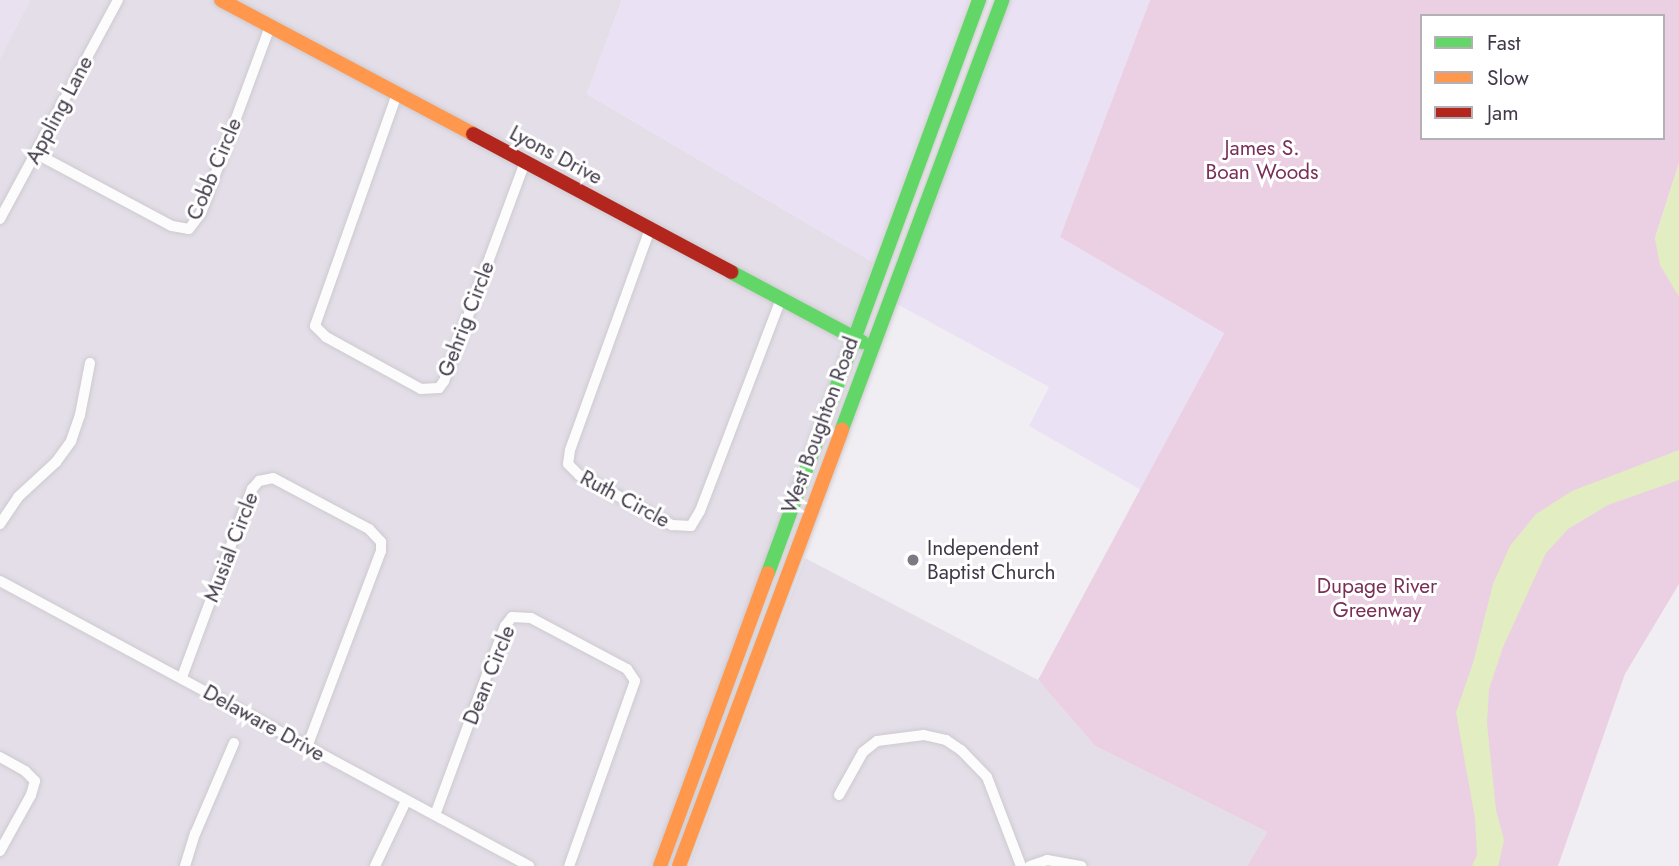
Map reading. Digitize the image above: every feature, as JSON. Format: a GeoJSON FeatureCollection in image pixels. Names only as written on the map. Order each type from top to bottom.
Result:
{"type":"FeatureCollection","features":[{"type":"Feature","properties":{"kind":"main road","name":"Lyons Drive"},"geometry":{"type":"LineString","coordinates":[[221,0],[871,346]]}},
{"type":"Feature","properties":{"kind":"main road","name":"West Boughton Road"},"geometry":{"type":"LineString","coordinates":[[660,866],[856,339],[978,0]]}},
{"type":"Feature","properties":{"kind":"main road","name":"West Boughton Road"},"geometry":{"type":"LineString","coordinates":[[679,866],[1002,0]]}},
{"type":"Feature","properties":{"kind":"street","name":"Appling Lane"},"geometry":{"type":"LineString","coordinates":[[0,219],[118,0]]}},
{"type":"Feature","properties":{"kind":"street","name":"Cobb Circle"},"geometry":{"type":"LineString","coordinates":[[36,153],[173,226],[189,229],[201,213],[270,26]]}},
{"type":"Feature","properties":{"kind":"street","name":"Gehrig Circle"},"geometry":{"type":"LineString","coordinates":[[397,94],[316,326],[326,337],[421,388],[430,390],[439,387],[444,381],[525,162]]}},
{"type":"Feature","properties":{"kind":"street","name":"Ruth Circle"},"geometry":{"type":"LineString","coordinates":[[650,229],[568,457],[568,464],[579,475],[672,525],[683,528],[695,521],[781,299]]}},
{"type":"Feature","properties":{"kind":"street"},"geometry":{"type":"LineString","coordinates":[[889,245],[908,257]]}},
{"type":"Feature","properties":{"kind":"street"},"geometry":{"type":"LineString","coordinates":[[0,524],[18,497],[56,462],[71,441],[80,415],[90,363]]}},
{"type":"Feature","properties":{"kind":"street"},"geometry":{"type":"LineString","coordinates":[[810,463],[825,473]]}},
{"type":"Feature","properties":{"kind":"street","name":"Musial Circle"},"geometry":{"type":"LineString","coordinates":[[182,677],[252,489],[259,481],[269,477],[277,480],[369,529],[381,542],[381,551],[307,747]]}},
{"type":"Feature","properties":{"kind":"street","name":"Delaware Drive"},"geometry":{"type":"LineString","coordinates":[[0,581],[529,866]]}},
{"type":"Feature","properties":{"kind":"street","name":"Dean Circle"},"geometry":{"type":"LineString","coordinates":[[435,815],[505,626],[512,617],[531,618],[627,669],[635,681],[569,866]]}},
{"type":"Feature","properties":{"kind":"street"},"geometry":{"type":"LineString","coordinates":[[839,795],[863,752],[877,741],[924,735],[946,740],[961,750],[987,777],[1021,866]]}},
{"type":"Feature","properties":{"kind":"street"},"geometry":{"type":"LineString","coordinates":[[185,866],[195,834],[234,743]]}},
{"type":"Feature","properties":{"kind":"street"},"geometry":{"type":"LineString","coordinates":[[0,757],[25,771],[35,781],[31,795],[0,851]]}},
{"type":"Feature","properties":{"kind":"street"},"geometry":{"type":"LineString","coordinates":[[376,866],[406,801]]}},
{"type":"Feature","properties":{"kind":"street"},"geometry":{"type":"LineString","coordinates":[[1030,866],[1047,859],[1081,866]]}},
{"type":"Feature","properties":{"kind":"shaded area"},"geometry":{"type":"Polygon","coordinates":[[[0,0],[30,0],[0,58],[0,0]]]}},
{"type":"Feature","properties":{"kind":"shaded area"},"geometry":{"type":"Polygon","coordinates":[[[30,0],[622,0],[587,94],[873,262],[853,326],[652,866],[0,866],[0,58],[30,0]]]}},
{"type":"Feature","properties":{"kind":"shaded area"},"geometry":{"type":"Polygon","coordinates":[[[622,0],[969,0],[873,262],[587,94],[622,0]]]}},
{"type":"Feature","properties":{"kind":"shaded area"},"geometry":{"type":"Polygon","coordinates":[[[1008,0],[1150,0],[1060,237],[1224,332],[1141,490],[1029,426],[1049,387],[893,302],[1008,0]]]}},
{"type":"Feature","properties":{"kind":"shaded area"},"geometry":{"type":"Polygon","coordinates":[[[1679,163],[1679,297],[1660,265],[1655,239],[1679,163]]]}},
{"type":"Feature","properties":{"kind":"shaded area"},"geometry":{"type":"Polygon","coordinates":[[[1679,450],[1679,480],[1608,505],[1568,529],[1546,553],[1503,647],[1489,689],[1487,723],[1496,810],[1504,840],[1500,858],[1498,866],[1472,866],[1477,855],[1475,818],[1456,712],[1473,663],[1493,584],[1510,546],[1536,514],[1572,491],[1679,450]]]}},
{"type":"Feature","properties":{"kind":"shaded area"},"geometry":{"type":"Polygon","coordinates":[[[805,558],[1038,680],[1095,746],[1267,832],[1247,866],[689,866],[805,558]]]}},
{"type":"Feature","properties":{"kind":"green space","name":"Dupage River Greenway"},"geometry":{"type":"Polygon","coordinates":[[[1150,0],[1679,0],[1679,163],[1655,238],[1679,227],[1679,584],[1625,674],[1558,866],[1247,866],[1267,832],[1095,746],[1038,680],[1224,333],[1060,237],[1150,0]]]}},
{"type":"Feature","properties":{"kind":"traffic: fast"},"geometry":{"type":"LineString","coordinates":[[768,573],[979,0]]}},
{"type":"Feature","properties":{"kind":"traffic: fast"},"geometry":{"type":"LineString","coordinates":[[842,429],[1002,0]]}},
{"type":"Feature","properties":{"kind":"traffic: fast"},"geometry":{"type":"LineString","coordinates":[[731,272],[862,342]]}},
{"type":"Feature","properties":{"kind":"traffic: slow"},"geometry":{"type":"LineString","coordinates":[[221,0],[473,134]]}},
{"type":"Feature","properties":{"kind":"traffic: slow"},"geometry":{"type":"LineString","coordinates":[[679,866],[842,429]]}},
{"type":"Feature","properties":{"kind":"traffic: slow"},"geometry":{"type":"LineString","coordinates":[[660,866],[768,573]]}},
{"type":"Feature","properties":{"kind":"traffic: jam"},"geometry":{"type":"LineString","coordinates":[[473,134],[731,272]]}},
{"type":"Feature","properties":{"kind":"place","name":"Independent Baptist Church"},"geometry":{"type":"Point","coordinates":[913,560]}},
{"type":"Feature","properties":{"kind":"park label","name":"James S. Boan Woods"},"geometry":{"type":"Point","coordinates":[1262,160]}}]}
